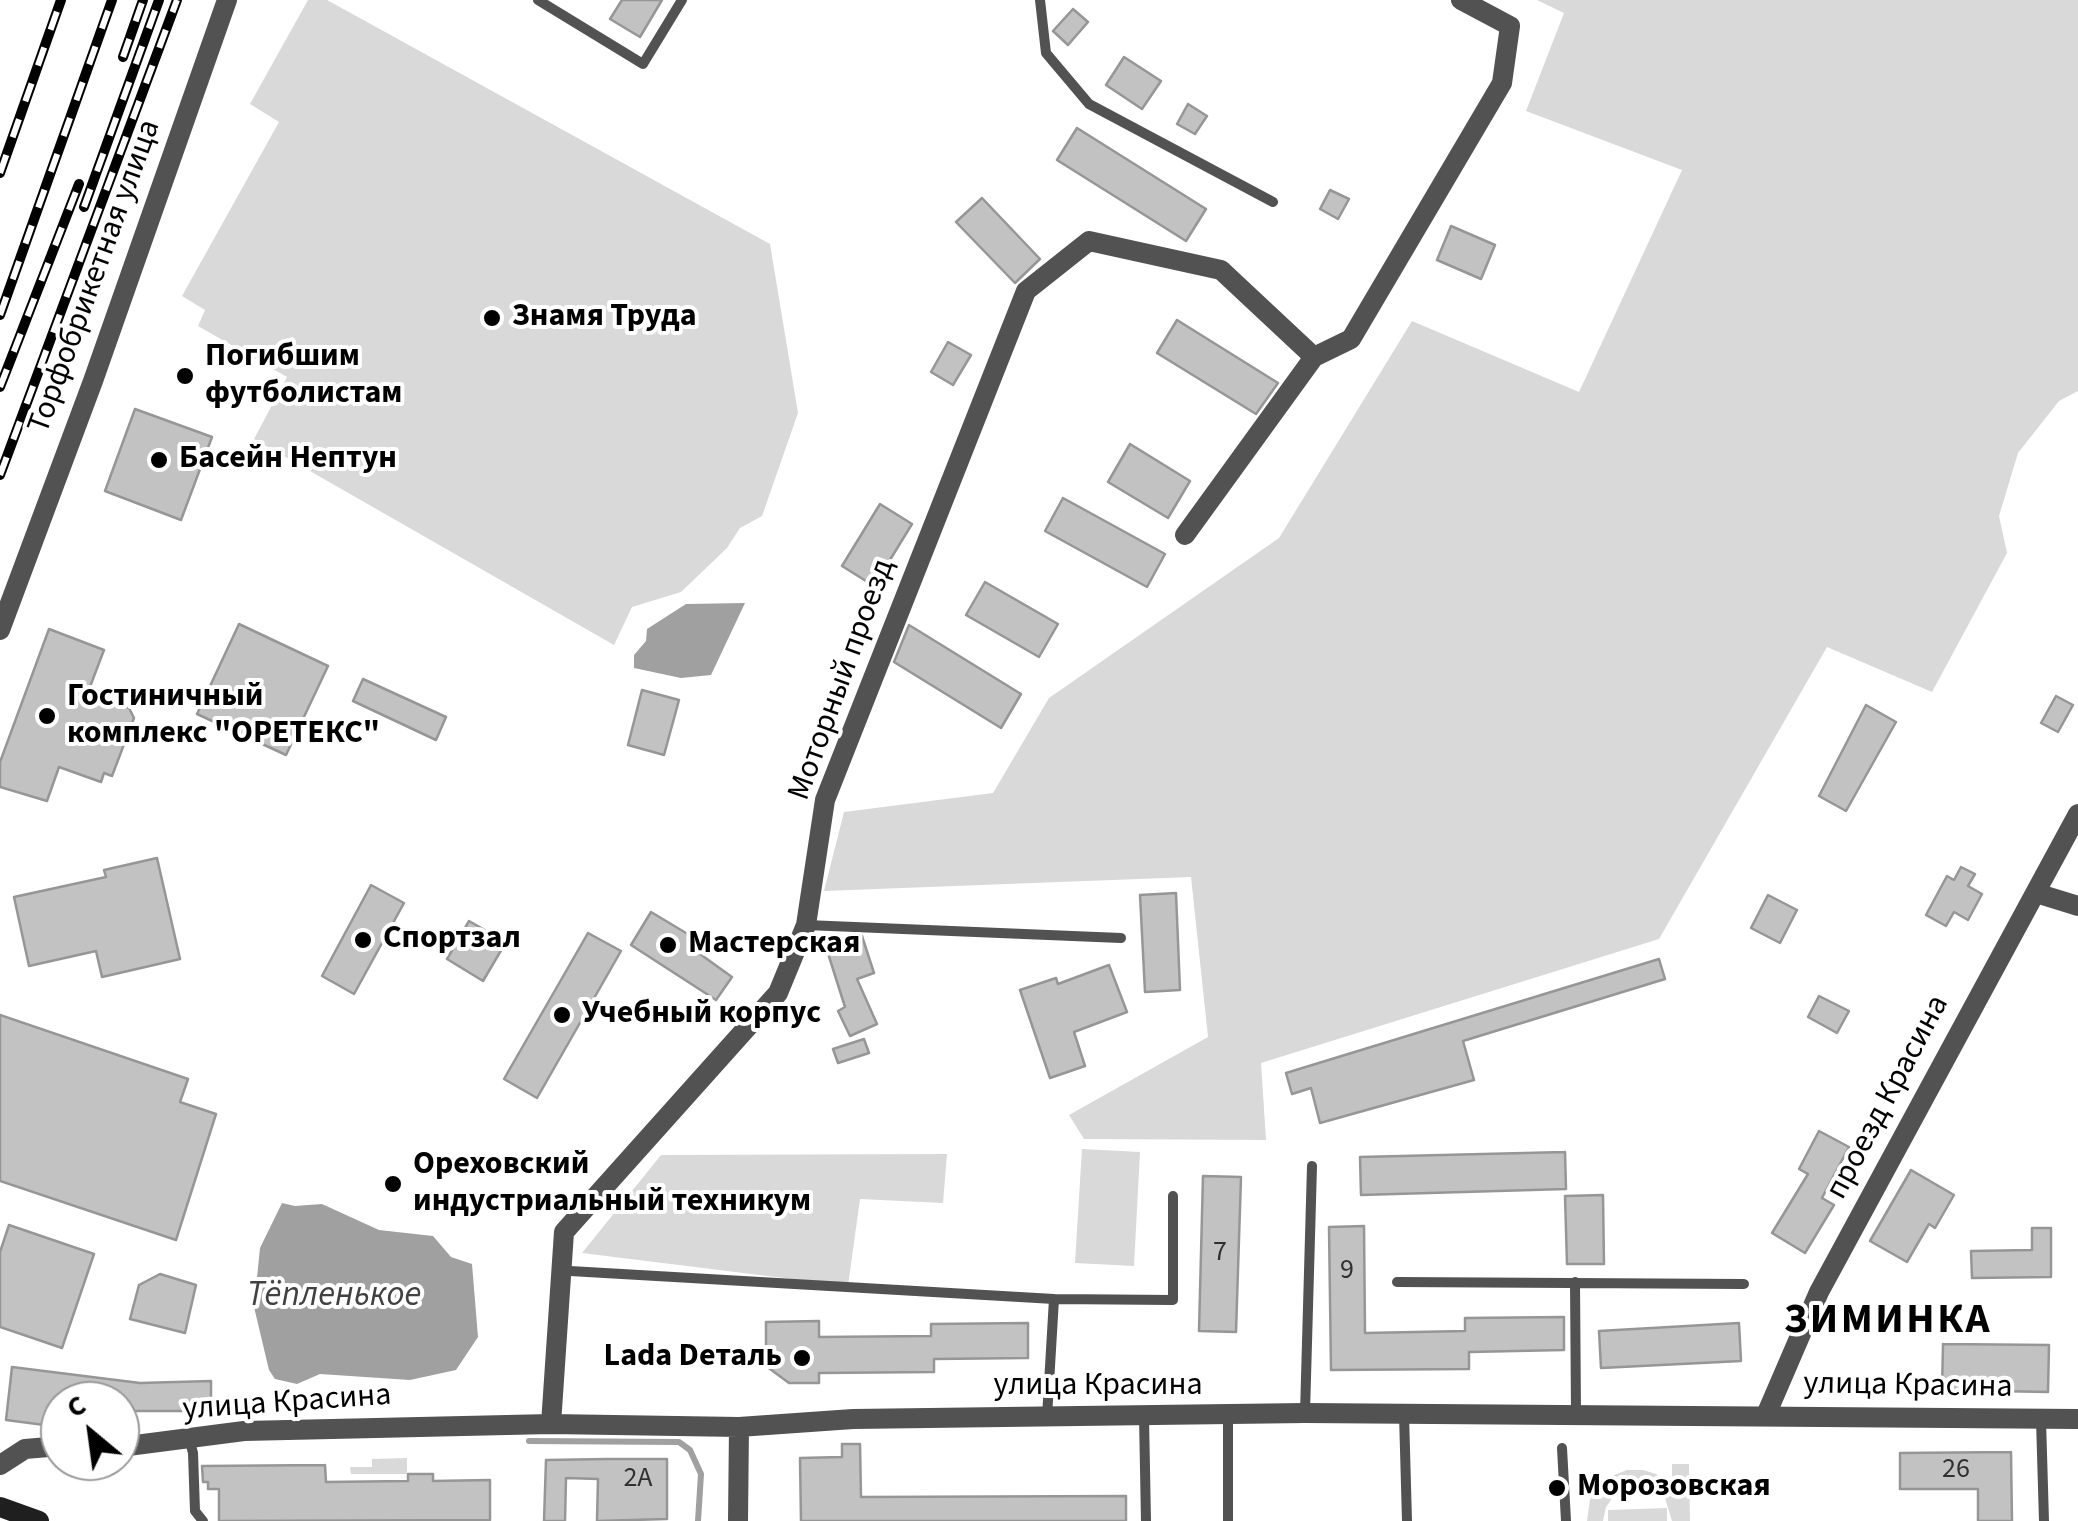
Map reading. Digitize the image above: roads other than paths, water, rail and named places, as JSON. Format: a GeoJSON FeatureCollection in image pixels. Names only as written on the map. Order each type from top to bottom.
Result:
{"type":"FeatureCollection","features":[{"type":"Feature","properties":{"kind":"main road"},"geometry":{"type":"LineString","coordinates":[[0,1507],[39,1521]]}},
{"type":"Feature","properties":{"kind":"street","name":"Торфобрикетная улица"},"geometry":{"type":"LineString","coordinates":[[0,630],[227,0]]}},
{"type":"Feature","properties":{"kind":"street"},"geometry":{"type":"LineString","coordinates":[[1186,535],[1314,357],[1351,339],[1502,83],[1510,26],[1461,0]]}},
{"type":"Feature","properties":{"kind":"street","name":"Моторный проезд"},"geometry":{"type":"LineString","coordinates":[[551,1424],[564,1232],[778,993],[806,925],[825,800],[1026,292],[1089,241],[1220,270],[1314,357]]}},
{"type":"Feature","properties":{"kind":"street","name":"проезд Красина"},"geometry":{"type":"LineString","coordinates":[[1766,1415],[1819,1292],[2078,814]]}},
{"type":"Feature","properties":{"kind":"street"},"geometry":{"type":"LineString","coordinates":[[2036,893],[2078,906]]}},
{"type":"Feature","properties":{"kind":"street","name":"улица Красина"},"geometry":{"type":"LineString","coordinates":[[140,1444],[244,1431],[325,1427],[739,1427],[817,1420],[1305,1413],[2078,1419]]}},
{"type":"Feature","properties":{"kind":"street"},"geometry":{"type":"LineString","coordinates":[[738,1521],[739,1427]]}},
{"type":"Feature","properties":{"kind":"street"},"geometry":{"type":"LineString","coordinates":[[0,1465],[25,1449],[40,1448]]}},
{"type":"Feature","properties":{"kind":"lane"},"geometry":{"type":"LineString","coordinates":[[538,0],[643,64],[682,0]]}},
{"type":"Feature","properties":{"kind":"lane"},"geometry":{"type":"LineString","coordinates":[[1040,0],[1046,52],[1089,104],[1273,202]]}},
{"type":"Feature","properties":{"kind":"lane"},"geometry":{"type":"LineString","coordinates":[[806,925],[1121,938]]}},
{"type":"Feature","properties":{"kind":"lane"},"geometry":{"type":"LineString","coordinates":[[1305,1413],[1312,1166]]}},
{"type":"Feature","properties":{"kind":"lane"},"geometry":{"type":"LineString","coordinates":[[570,1271],[1054,1298],[1172,1300],[1173,1196]]}},
{"type":"Feature","properties":{"kind":"lane"},"geometry":{"type":"LineString","coordinates":[[1398,1282],[1744,1284]]}},
{"type":"Feature","properties":{"kind":"lane"},"geometry":{"type":"LineString","coordinates":[[1575,1282],[1576,1413]]}},
{"type":"Feature","properties":{"kind":"lane"},"geometry":{"type":"LineString","coordinates":[[1048,1417],[1054,1298]]}},
{"type":"Feature","properties":{"kind":"lane"},"geometry":{"type":"LineString","coordinates":[[1404,1413],[1407,1521]]}},
{"type":"Feature","properties":{"kind":"lane"},"geometry":{"type":"LineString","coordinates":[[1228,1416],[1228,1521]]}},
{"type":"Feature","properties":{"kind":"lane"},"geometry":{"type":"LineString","coordinates":[[1144,1417],[1146,1521]]}},
{"type":"Feature","properties":{"kind":"lane"},"geometry":{"type":"LineString","coordinates":[[2040,1419],[2044,1521]]}},
{"type":"Feature","properties":{"kind":"lane"},"geometry":{"type":"LineString","coordinates":[[188,1438],[193,1452],[195,1511],[204,1521]]}},
{"type":"Feature","properties":{"kind":"lane"},"geometry":{"type":"LineString","coordinates":[[1562,1448],[1566,1521]]}},
{"type":"Feature","properties":{"kind":"water"},"geometry":{"type":"Polygon","coordinates":[[[745,603],[711,675],[681,678],[634,668],[634,655],[646,641],[647,629],[686,604],[745,603]]]}},
{"type":"Feature","properties":{"kind":"water","name":"Тёпленькое"},"geometry":{"type":"Polygon","coordinates":[[[282,1203],[322,1204],[379,1230],[433,1236],[451,1257],[472,1264],[478,1337],[456,1370],[410,1380],[320,1374],[297,1384],[275,1379],[269,1370],[254,1307],[260,1248],[282,1203]]]}},
{"type":"Feature","properties":{"kind":"waterway"},"geometry":{"type":"LineString","coordinates":[[529,1441],[679,1442],[690,1450],[701,1474],[698,1521]]}},
{"type":"Feature","properties":{"kind":"railway"},"geometry":{"type":"LineString","coordinates":[[0,173],[61,0]]}},
{"type":"Feature","properties":{"kind":"railway"},"geometry":{"type":"LineString","coordinates":[[0,315],[112,0]]}},
{"type":"Feature","properties":{"kind":"railway"},"geometry":{"type":"LineString","coordinates":[[123,57],[143,0]]}},
{"type":"Feature","properties":{"kind":"railway"},"geometry":{"type":"LineString","coordinates":[[84,207],[159,0]]}},
{"type":"Feature","properties":{"kind":"railway"},"geometry":{"type":"LineString","coordinates":[[0,475],[177,0]]}},
{"type":"Feature","properties":{"kind":"railway"},"geometry":{"type":"LineString","coordinates":[[0,387],[79,184]]}},
{"type":"Feature","properties":{"kind":"place","name":"Знамя Труда"},"geometry":{"type":"Point","coordinates":[492,318]}},
{"type":"Feature","properties":{"kind":"place","name":"Погибшим футболистам"},"geometry":{"type":"Point","coordinates":[185,376]}},
{"type":"Feature","properties":{"kind":"place","name":"Басейн Нептун"},"geometry":{"type":"Point","coordinates":[159,460]}},
{"type":"Feature","properties":{"kind":"place","name":"Гостиничный комплекс \"ОРЕТЕКС\""},"geometry":{"type":"Point","coordinates":[47,716]}},
{"type":"Feature","properties":{"kind":"place","name":"Спортзал"},"geometry":{"type":"Point","coordinates":[363,940]}},
{"type":"Feature","properties":{"kind":"place","name":"Мастерская"},"geometry":{"type":"Point","coordinates":[668,945]}},
{"type":"Feature","properties":{"kind":"place","name":"Учебный корпус"},"geometry":{"type":"Point","coordinates":[562,1015]}},
{"type":"Feature","properties":{"kind":"place","name":"Ореховский индустриальный техникум"},"geometry":{"type":"Point","coordinates":[393,1184]}},
{"type":"Feature","properties":{"kind":"place","name":"Lada Dеталь"},"geometry":{"type":"Point","coordinates":[802,1358]}},
{"type":"Feature","properties":{"kind":"place","name":"Морозовская"},"geometry":{"type":"Point","coordinates":[1557,1488]}},
{"type":"Feature","properties":{"kind":"district","name":"ЗИМИНКА"},"geometry":{"type":"Point","coordinates":[1888,1323]}}]}
